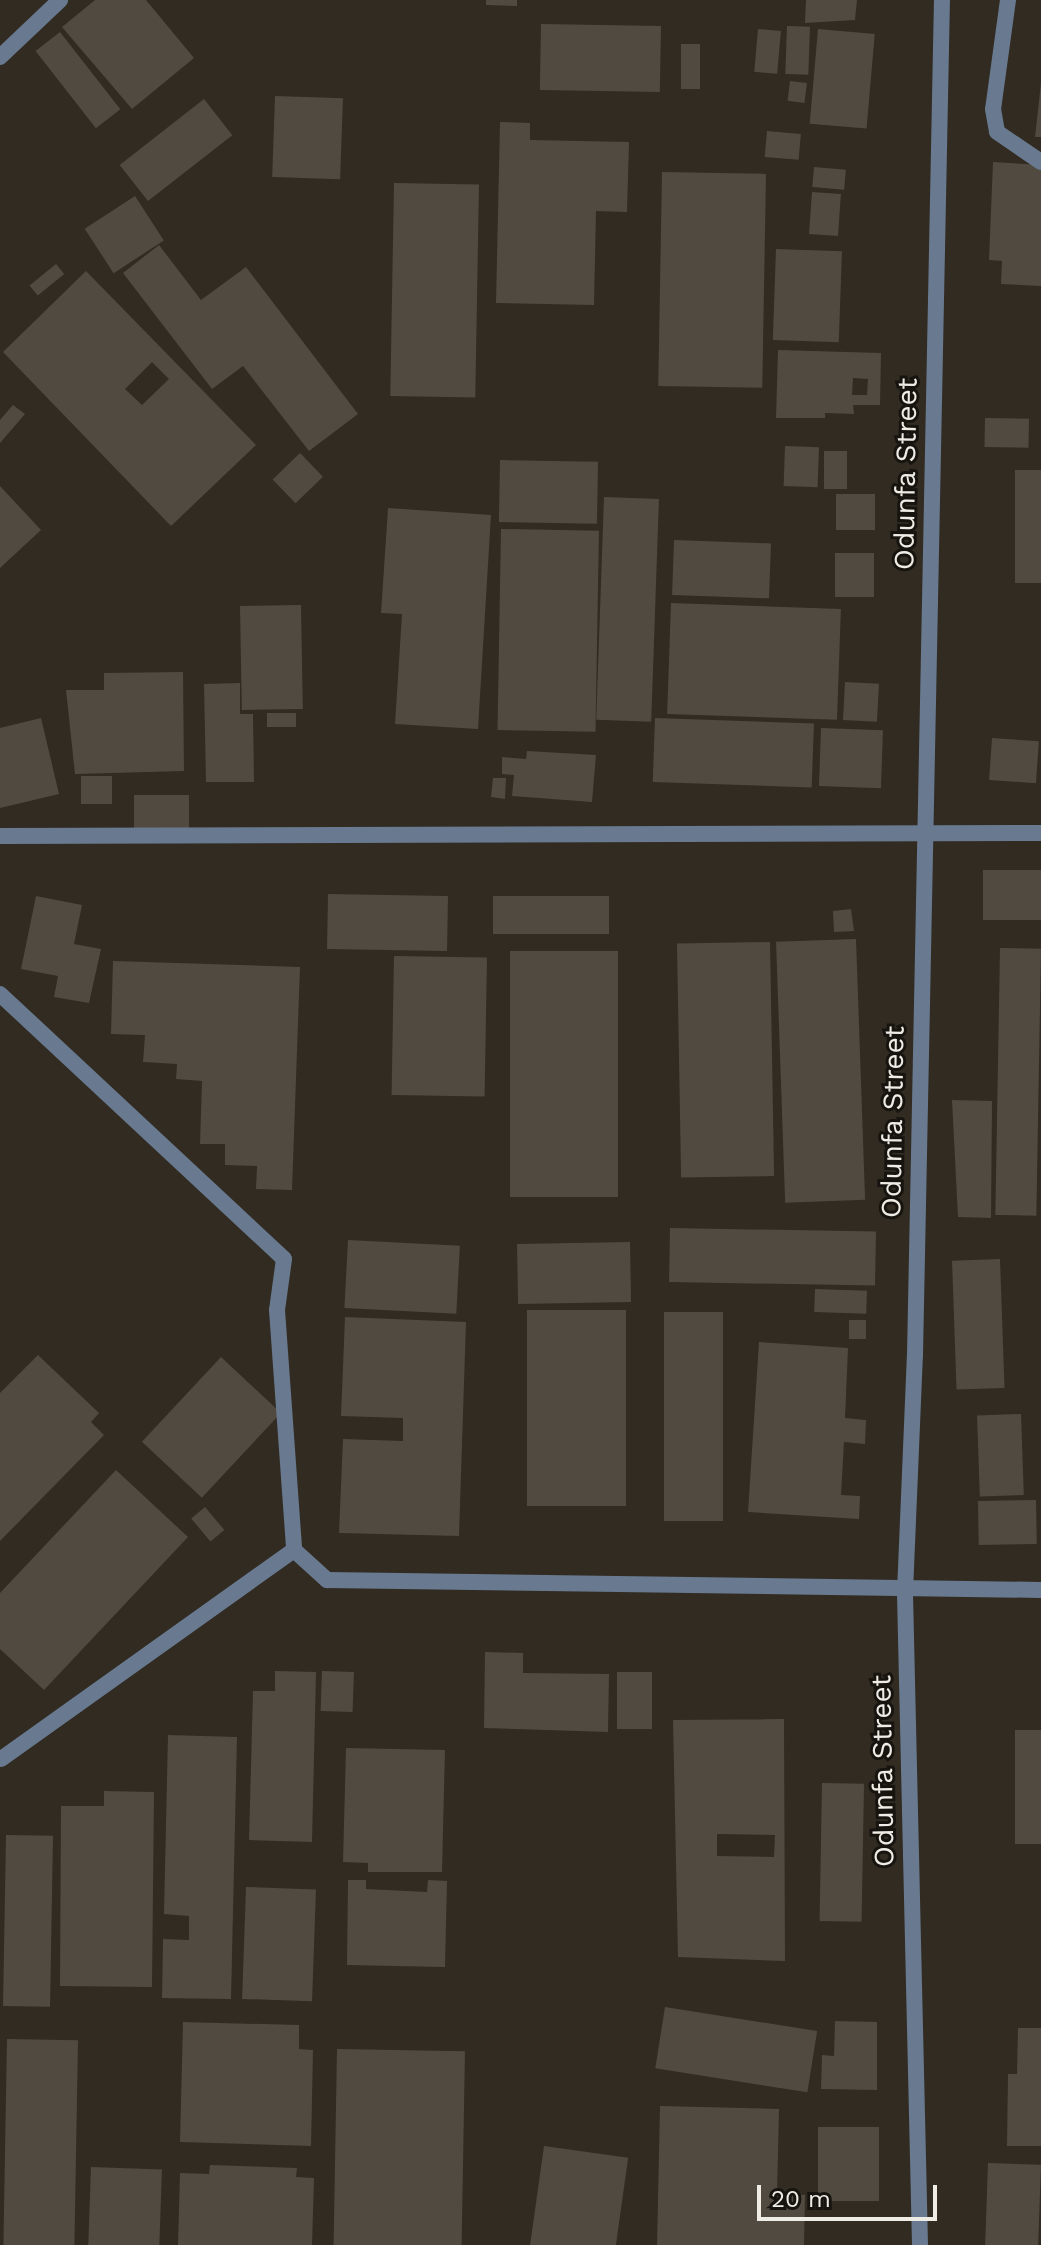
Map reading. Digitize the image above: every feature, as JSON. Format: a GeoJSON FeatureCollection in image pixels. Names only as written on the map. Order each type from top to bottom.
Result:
{"type":"FeatureCollection","features":[{"type":"Feature","properties":{"kind":"street"},"geometry":{"type":"LineString","coordinates":[[0,57],[60,0]]}},
{"type":"Feature","properties":{"kind":"street","name":"Odunfa Street"},"geometry":{"type":"LineString","coordinates":[[920,2245],[905,1592],[942,0]]}},
{"type":"Feature","properties":{"kind":"street"},"geometry":{"type":"LineString","coordinates":[[1008,0],[993,109],[997,132],[1041,162]]}},
{"type":"Feature","properties":{"kind":"street"},"geometry":{"type":"LineString","coordinates":[[0,836],[924,837],[1041,833]]}},
{"type":"Feature","properties":{"kind":"street"},"geometry":{"type":"LineString","coordinates":[[0,994],[284,1259],[277,1310],[294,1550],[327,1580],[905,1592],[1041,1590]]}},
{"type":"Feature","properties":{"kind":"street"},"geometry":{"type":"LineString","coordinates":[[1,1759],[294,1550]]}},
{"type":"Feature","properties":{"kind":"building"},"geometry":{"type":"Polygon","coordinates":[[[95,0],[146,0],[194,58],[132,109],[62,27],[95,0]]]}},
{"type":"Feature","properties":{"kind":"building"},"geometry":{"type":"Polygon","coordinates":[[[486,0],[517,0],[517,6],[486,5],[486,0]]]}},
{"type":"Feature","properties":{"kind":"building"},"geometry":{"type":"Polygon","coordinates":[[[806,0],[857,0],[855,20],[805,23],[806,0]]]}},
{"type":"Feature","properties":{"kind":"building"},"geometry":{"type":"Polygon","coordinates":[[[541,24],[661,26],[660,92],[540,90],[541,24]]]}},
{"type":"Feature","properties":{"kind":"building"},"geometry":{"type":"Polygon","coordinates":[[[787,26],[810,27],[808,75],[785,74],[787,26]]]}},
{"type":"Feature","properties":{"kind":"building"},"geometry":{"type":"Polygon","coordinates":[[[758,29],[781,31],[777,74],[754,72],[758,29]]]}},
{"type":"Feature","properties":{"kind":"building"},"geometry":{"type":"Polygon","coordinates":[[[818,29],[875,34],[867,129],[810,124],[818,29]]]}},
{"type":"Feature","properties":{"kind":"building"},"geometry":{"type":"Polygon","coordinates":[[[60,32],[120,109],[96,128],[36,51],[60,32]]]}},
{"type":"Feature","properties":{"kind":"building"},"geometry":{"type":"Polygon","coordinates":[[[681,44],[700,44],[700,89],[681,89],[681,44]]]}},
{"type":"Feature","properties":{"kind":"building"},"geometry":{"type":"Polygon","coordinates":[[[790,81],[807,83],[804,103],[788,101],[790,81]]]}},
{"type":"Feature","properties":{"kind":"building"},"geometry":{"type":"Polygon","coordinates":[[[1041,83],[1041,137],[1035,137],[1041,83]]]}},
{"type":"Feature","properties":{"kind":"building"},"geometry":{"type":"Polygon","coordinates":[[[275,96],[343,98],[340,179],[272,177],[275,96]]]}},
{"type":"Feature","properties":{"kind":"building"},"geometry":{"type":"Polygon","coordinates":[[[204,99],[232,135],[148,201],[120,165],[204,99]]]}},
{"type":"Feature","properties":{"kind":"building"},"geometry":{"type":"Polygon","coordinates":[[[500,122],[530,123],[530,140],[629,142],[627,212],[596,211],[594,305],[496,303],[500,122]]]}},
{"type":"Feature","properties":{"kind":"building"},"geometry":{"type":"Polygon","coordinates":[[[767,131],[801,134],[799,160],[765,157],[767,131]]]}},
{"type":"Feature","properties":{"kind":"building"},"geometry":{"type":"Polygon","coordinates":[[[993,162],[1041,165],[1041,286],[1001,284],[1002,261],[989,260],[993,162]]]}},
{"type":"Feature","properties":{"kind":"building"},"geometry":{"type":"Polygon","coordinates":[[[814,167],[846,170],[844,190],[812,187],[814,167]]]}},
{"type":"Feature","properties":{"kind":"building"},"geometry":{"type":"Polygon","coordinates":[[[662,172],[766,174],[762,388],[658,386],[662,172]]]}},
{"type":"Feature","properties":{"kind":"building"},"geometry":{"type":"Polygon","coordinates":[[[394,183],[479,184],[475,397],[390,396],[394,183]]]}},
{"type":"Feature","properties":{"kind":"building"},"geometry":{"type":"Polygon","coordinates":[[[812,192],[841,194],[838,236],[809,234],[812,192]]]}},
{"type":"Feature","properties":{"kind":"building"},"geometry":{"type":"Polygon","coordinates":[[[135,196],[164,240],[114,273],[85,229],[135,196]]]}},
{"type":"Feature","properties":{"kind":"building"},"geometry":{"type":"Polygon","coordinates":[[[159,245],[201,300],[246,267],[358,414],[309,451],[243,366],[212,389],[123,273],[159,245]]]}},
{"type":"Feature","properties":{"kind":"building"},"geometry":{"type":"Polygon","coordinates":[[[776,249],[842,251],[839,342],[773,340],[776,249]]]}},
{"type":"Feature","properties":{"kind":"building"},"geometry":{"type":"Polygon","coordinates":[[[56,264],[64,274],[38,295],[30,285],[56,264]]]}},
{"type":"Feature","properties":{"kind":"building"},"geometry":{"type":"Polygon","coordinates":[[[86,271],[256,445],[171,526],[3,352],[86,271]],[[152,362],[125,389],[142,405],[169,379],[152,362]]]}},
{"type":"Feature","properties":{"kind":"building"},"geometry":{"type":"Polygon","coordinates":[[[778,350],[881,353],[880,405],[853,405],[854,414],[825,413],[825,418],[776,418],[778,350]],[[853,378],[852,395],[867,395],[868,379],[853,378]]]}},
{"type":"Feature","properties":{"kind":"building"},"geometry":{"type":"Polygon","coordinates":[[[13,405],[25,414],[0,443],[0,420],[13,405]]]}},
{"type":"Feature","properties":{"kind":"building"},"geometry":{"type":"Polygon","coordinates":[[[985,418],[1029,419],[1028,448],[984,447],[985,418]]]}},
{"type":"Feature","properties":{"kind":"building"},"geometry":{"type":"Polygon","coordinates":[[[785,446],[819,447],[818,487],[784,486],[785,446]]]}},
{"type":"Feature","properties":{"kind":"building"},"geometry":{"type":"Polygon","coordinates":[[[824,451],[847,451],[847,489],[824,489],[824,451]]]}},
{"type":"Feature","properties":{"kind":"building"},"geometry":{"type":"Polygon","coordinates":[[[300,453],[323,477],[296,503],[273,479],[300,453]]]}},
{"type":"Feature","properties":{"kind":"building"},"geometry":{"type":"Polygon","coordinates":[[[500,460],[598,462],[597,524],[499,522],[500,460]]]}},
{"type":"Feature","properties":{"kind":"building"},"geometry":{"type":"Polygon","coordinates":[[[1015,470],[1041,470],[1041,583],[1015,583],[1015,470]]]}},
{"type":"Feature","properties":{"kind":"building"},"geometry":{"type":"Polygon","coordinates":[[[0,486],[41,530],[0,568],[0,486]]]}},
{"type":"Feature","properties":{"kind":"building"},"geometry":{"type":"Polygon","coordinates":[[[836,494],[875,494],[875,530],[836,530],[836,494]]]}},
{"type":"Feature","properties":{"kind":"building"},"geometry":{"type":"Polygon","coordinates":[[[604,497],[659,499],[651,722],[596,720],[604,497]]]}},
{"type":"Feature","properties":{"kind":"building"},"geometry":{"type":"Polygon","coordinates":[[[388,508],[491,515],[478,729],[395,724],[402,614],[381,613],[388,508]]]}},
{"type":"Feature","properties":{"kind":"building"},"geometry":{"type":"Polygon","coordinates":[[[501,529],[599,531],[595,732],[497,730],[501,529]]]}},
{"type":"Feature","properties":{"kind":"building"},"geometry":{"type":"Polygon","coordinates":[[[674,540],[771,543],[769,598],[672,595],[674,540]]]}},
{"type":"Feature","properties":{"kind":"building"},"geometry":{"type":"Polygon","coordinates":[[[835,553],[874,553],[874,597],[835,597],[835,553]]]}},
{"type":"Feature","properties":{"kind":"building"},"geometry":{"type":"Polygon","coordinates":[[[671,603],[841,609],[837,720],[667,714],[671,603]]]}},
{"type":"Feature","properties":{"kind":"building"},"geometry":{"type":"Polygon","coordinates":[[[301,605],[303,709],[242,710],[240,606],[301,605]]]}},
{"type":"Feature","properties":{"kind":"building"},"geometry":{"type":"Polygon","coordinates":[[[183,672],[184,771],[75,774],[66,690],[104,690],[104,673],[183,672]]]}},
{"type":"Feature","properties":{"kind":"building"},"geometry":{"type":"Polygon","coordinates":[[[845,682],[879,684],[877,722],[843,720],[845,682]]]}},
{"type":"Feature","properties":{"kind":"building"},"geometry":{"type":"Polygon","coordinates":[[[240,683],[240,714],[253,714],[254,782],[206,782],[204,684],[240,683]]]}},
{"type":"Feature","properties":{"kind":"building"},"geometry":{"type":"Polygon","coordinates":[[[267,713],[296,713],[296,727],[267,727],[267,713]]]}},
{"type":"Feature","properties":{"kind":"building"},"geometry":{"type":"Polygon","coordinates":[[[41,718],[59,794],[0,808],[0,728],[41,718]]]}},
{"type":"Feature","properties":{"kind":"building"},"geometry":{"type":"Polygon","coordinates":[[[655,718],[814,724],[812,788],[653,782],[655,718]]]}},
{"type":"Feature","properties":{"kind":"building"},"geometry":{"type":"Polygon","coordinates":[[[821,728],[883,730],[881,788],[819,786],[821,728]]]}},
{"type":"Feature","properties":{"kind":"building"},"geometry":{"type":"Polygon","coordinates":[[[992,738],[1039,741],[1036,783],[989,780],[992,738]]]}},
{"type":"Feature","properties":{"kind":"building"},"geometry":{"type":"Polygon","coordinates":[[[527,751],[596,755],[592,802],[512,796],[514,775],[502,774],[502,757],[526,759],[527,751]]]}},
{"type":"Feature","properties":{"kind":"building"},"geometry":{"type":"Polygon","coordinates":[[[81,776],[112,776],[112,804],[81,804],[81,776]]]}},
{"type":"Feature","properties":{"kind":"building"},"geometry":{"type":"Polygon","coordinates":[[[493,778],[506,778],[505,799],[491,797],[493,778]]]}},
{"type":"Feature","properties":{"kind":"building"},"geometry":{"type":"Polygon","coordinates":[[[134,795],[189,795],[189,829],[134,829],[134,795]]]}},
{"type":"Feature","properties":{"kind":"building"},"geometry":{"type":"Polygon","coordinates":[[[983,870],[1041,870],[1041,920],[983,920],[983,870]]]}},
{"type":"Feature","properties":{"kind":"building"},"geometry":{"type":"Polygon","coordinates":[[[328,894],[448,896],[447,951],[327,949],[328,894]]]}},
{"type":"Feature","properties":{"kind":"building"},"geometry":{"type":"Polygon","coordinates":[[[36,896],[82,905],[74,944],[101,949],[89,1003],[54,997],[58,976],[21,969],[36,896]]]}},
{"type":"Feature","properties":{"kind":"building"},"geometry":{"type":"Polygon","coordinates":[[[493,896],[609,896],[609,934],[493,934],[493,896]]]}},
{"type":"Feature","properties":{"kind":"building"},"geometry":{"type":"Polygon","coordinates":[[[851,909],[854,931],[834,932],[833,911],[851,909]]]}},
{"type":"Feature","properties":{"kind":"building"},"geometry":{"type":"Polygon","coordinates":[[[856,939],[865,1200],[785,1203],[776,942],[856,939]]]}},
{"type":"Feature","properties":{"kind":"building"},"geometry":{"type":"Polygon","coordinates":[[[770,942],[774,1176],[681,1178],[677,944],[770,942]]]}},
{"type":"Feature","properties":{"kind":"building"},"geometry":{"type":"Polygon","coordinates":[[[1000,948],[1041,949],[1036,1216],[995,1215],[1000,948]]]}},
{"type":"Feature","properties":{"kind":"building"},"geometry":{"type":"Polygon","coordinates":[[[510,951],[618,951],[618,1197],[510,1197],[510,951]]]}},
{"type":"Feature","properties":{"kind":"building"},"geometry":{"type":"Polygon","coordinates":[[[394,956],[487,958],[485,1097],[392,1095],[394,956]]]}},
{"type":"Feature","properties":{"kind":"building"},"geometry":{"type":"Polygon","coordinates":[[[113,961],[300,967],[292,1190],[256,1189],[257,1166],[225,1165],[225,1144],[200,1144],[202,1081],[176,1079],[177,1064],[143,1062],[145,1035],[111,1034],[113,961]]]}},
{"type":"Feature","properties":{"kind":"building"},"geometry":{"type":"Polygon","coordinates":[[[952,1100],[992,1101],[991,1218],[958,1217],[952,1100]]]}},
{"type":"Feature","properties":{"kind":"building"},"geometry":{"type":"Polygon","coordinates":[[[670,1228],[876,1232],[875,1286],[669,1282],[670,1228]]]}},
{"type":"Feature","properties":{"kind":"building"},"geometry":{"type":"Polygon","coordinates":[[[348,1240],[460,1246],[456,1314],[344,1308],[348,1240]]]}},
{"type":"Feature","properties":{"kind":"building"},"geometry":{"type":"Polygon","coordinates":[[[630,1242],[631,1302],[518,1304],[517,1244],[630,1242]]]}},
{"type":"Feature","properties":{"kind":"building"},"geometry":{"type":"Polygon","coordinates":[[[1000,1259],[1005,1388],[957,1390],[952,1261],[1000,1259]]]}},
{"type":"Feature","properties":{"kind":"building"},"geometry":{"type":"Polygon","coordinates":[[[815,1289],[867,1291],[866,1314],[814,1312],[815,1289]]]}},
{"type":"Feature","properties":{"kind":"building"},"geometry":{"type":"Polygon","coordinates":[[[527,1310],[626,1310],[626,1506],[527,1506],[527,1310]]]}},
{"type":"Feature","properties":{"kind":"building"},"geometry":{"type":"Polygon","coordinates":[[[664,1312],[723,1312],[723,1521],[664,1521],[664,1312]]]}},
{"type":"Feature","properties":{"kind":"building"},"geometry":{"type":"Polygon","coordinates":[[[345,1317],[466,1322],[459,1536],[339,1533],[343,1439],[403,1441],[403,1418],[341,1416],[345,1317]]]}},
{"type":"Feature","properties":{"kind":"building"},"geometry":{"type":"Polygon","coordinates":[[[849,1320],[866,1320],[866,1339],[849,1339],[849,1320]]]}},
{"type":"Feature","properties":{"kind":"building"},"geometry":{"type":"Polygon","coordinates":[[[759,1342],[848,1348],[845,1418],[866,1420],[865,1444],[844,1442],[841,1495],[860,1496],[859,1519],[748,1512],[759,1342]]]}},
{"type":"Feature","properties":{"kind":"building"},"geometry":{"type":"Polygon","coordinates":[[[38,1355],[99,1413],[91,1422],[104,1435],[0,1541],[0,1393],[38,1355]]]}},
{"type":"Feature","properties":{"kind":"building"},"geometry":{"type":"Polygon","coordinates":[[[221,1357],[281,1413],[202,1498],[142,1442],[221,1357]]]}},
{"type":"Feature","properties":{"kind":"building"},"geometry":{"type":"Polygon","coordinates":[[[1021,1414],[1024,1495],[980,1496],[977,1416],[1021,1414]]]}},
{"type":"Feature","properties":{"kind":"building"},"geometry":{"type":"Polygon","coordinates":[[[116,1470],[188,1537],[44,1690],[0,1649],[0,1593],[116,1470]]]}},
{"type":"Feature","properties":{"kind":"building"},"geometry":{"type":"Polygon","coordinates":[[[1036,1500],[1037,1544],[979,1545],[978,1501],[1036,1500]]]}},
{"type":"Feature","properties":{"kind":"building"},"geometry":{"type":"Polygon","coordinates":[[[205,1507],[224,1530],[210,1542],[191,1519],[205,1507]]]}},
{"type":"Feature","properties":{"kind":"building"},"geometry":{"type":"Polygon","coordinates":[[[485,1652],[523,1653],[523,1673],[609,1674],[608,1732],[484,1728],[485,1652]]]}},
{"type":"Feature","properties":{"kind":"building"},"geometry":{"type":"Polygon","coordinates":[[[275,1671],[316,1672],[312,1842],[249,1840],[253,1691],[275,1691],[275,1671]]]}},
{"type":"Feature","properties":{"kind":"building"},"geometry":{"type":"Polygon","coordinates":[[[322,1671],[354,1672],[353,1712],[321,1711],[322,1671]]]}},
{"type":"Feature","properties":{"kind":"building"},"geometry":{"type":"Polygon","coordinates":[[[617,1672],[652,1672],[652,1729],[617,1729],[617,1672]]]}},
{"type":"Feature","properties":{"kind":"building"},"geometry":{"type":"Polygon","coordinates":[[[784,1719],[785,1961],[678,1957],[673,1720],[784,1719]],[[717,1834],[717,1856],[774,1857],[775,1835],[717,1834]]]}},
{"type":"Feature","properties":{"kind":"building"},"geometry":{"type":"Polygon","coordinates":[[[1015,1730],[1041,1730],[1041,1844],[1015,1844],[1015,1730]]]}},
{"type":"Feature","properties":{"kind":"building"},"geometry":{"type":"Polygon","coordinates":[[[168,1735],[237,1737],[231,1999],[162,1998],[163,1939],[189,1940],[189,1916],[164,1914],[168,1735]]]}},
{"type":"Feature","properties":{"kind":"building"},"geometry":{"type":"Polygon","coordinates":[[[346,1748],[445,1750],[442,1872],[368,1872],[368,1863],[343,1862],[346,1748]]]}},
{"type":"Feature","properties":{"kind":"building"},"geometry":{"type":"Polygon","coordinates":[[[822,1783],[864,1784],[862,1922],[820,1921],[822,1783]]]}},
{"type":"Feature","properties":{"kind":"building"},"geometry":{"type":"Polygon","coordinates":[[[104,1791],[154,1792],[152,1987],[60,1986],[61,1806],[104,1806],[104,1791]]]}},
{"type":"Feature","properties":{"kind":"building"},"geometry":{"type":"Polygon","coordinates":[[[6,1835],[53,1836],[50,2007],[3,2006],[6,1835]]]}},
{"type":"Feature","properties":{"kind":"building"},"geometry":{"type":"Polygon","coordinates":[[[348,1880],[366,1880],[366,1889],[427,1892],[428,1880],[447,1881],[445,1967],[347,1965],[348,1880]]]}},
{"type":"Feature","properties":{"kind":"building"},"geometry":{"type":"Polygon","coordinates":[[[246,1887],[316,1889],[312,2001],[242,1999],[246,1887]]]}},
{"type":"Feature","properties":{"kind":"building"},"geometry":{"type":"Polygon","coordinates":[[[665,2007],[817,2031],[807,2092],[655,2068],[665,2007]]]}},
{"type":"Feature","properties":{"kind":"building"},"geometry":{"type":"Polygon","coordinates":[[[835,2021],[877,2022],[877,2090],[821,2089],[822,2055],[834,2056],[835,2021]]]}},
{"type":"Feature","properties":{"kind":"building"},"geometry":{"type":"Polygon","coordinates":[[[183,2022],[299,2025],[299,2049],[313,2050],[311,2146],[180,2142],[183,2022]]]}},
{"type":"Feature","properties":{"kind":"building"},"geometry":{"type":"Polygon","coordinates":[[[1018,2028],[1041,2028],[1041,2146],[1007,2146],[1008,2074],[1017,2074],[1018,2028]]]}},
{"type":"Feature","properties":{"kind":"building"},"geometry":{"type":"Polygon","coordinates":[[[7,2039],[78,2040],[74,2245],[3,2245],[7,2039]]]}},
{"type":"Feature","properties":{"kind":"building"},"geometry":{"type":"Polygon","coordinates":[[[337,2049],[465,2051],[462,2245],[334,2245],[337,2049]]]}},
{"type":"Feature","properties":{"kind":"building"},"geometry":{"type":"Polygon","coordinates":[[[660,2106],[779,2109],[777,2194],[805,2195],[804,2245],[657,2245],[660,2106]]]}},
{"type":"Feature","properties":{"kind":"building"},"geometry":{"type":"Polygon","coordinates":[[[818,2127],[879,2127],[879,2201],[818,2201],[818,2127]]]}},
{"type":"Feature","properties":{"kind":"building"},"geometry":{"type":"Polygon","coordinates":[[[544,2146],[628,2158],[616,2245],[530,2245],[544,2146]]]}},
{"type":"Feature","properties":{"kind":"building"},"geometry":{"type":"Polygon","coordinates":[[[988,2163],[1041,2165],[1038,2245],[985,2245],[988,2163]]]}},
{"type":"Feature","properties":{"kind":"building"},"geometry":{"type":"Polygon","coordinates":[[[210,2165],[297,2168],[296,2177],[314,2178],[312,2245],[178,2245],[180,2173],[209,2174],[210,2165]]]}},
{"type":"Feature","properties":{"kind":"building"},"geometry":{"type":"Polygon","coordinates":[[[91,2167],[162,2169],[159,2245],[88,2245],[91,2167]]]}}]}
